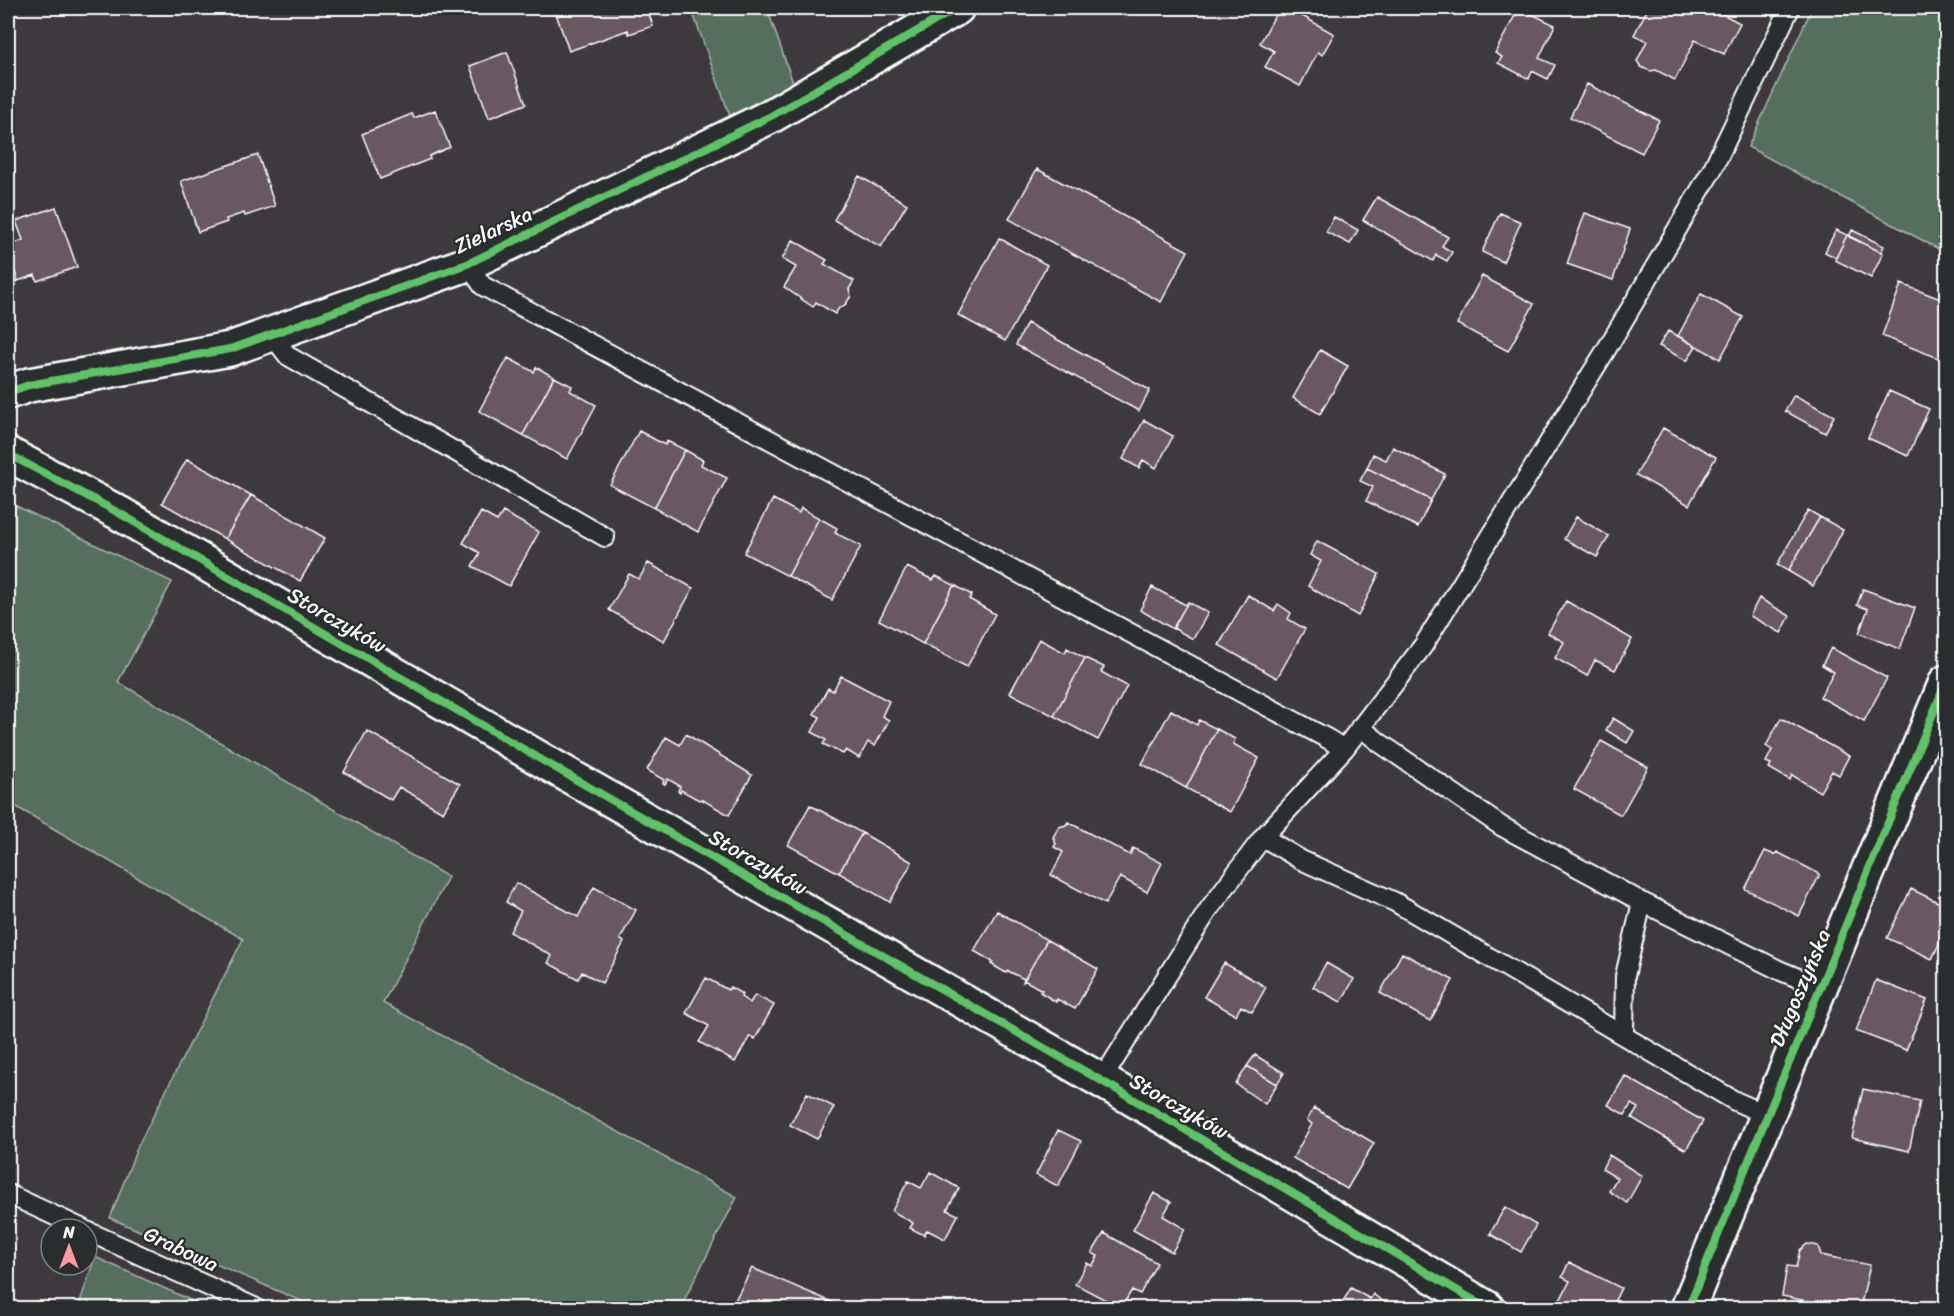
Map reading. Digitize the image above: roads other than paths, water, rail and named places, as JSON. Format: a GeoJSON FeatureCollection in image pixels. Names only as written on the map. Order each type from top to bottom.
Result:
{"type":"FeatureCollection","features":[{"type":"Feature","properties":{"kind":"street","name":"Zielarska"},"geometry":{"type":"LineString","coordinates":[[8,393],[29,385],[230,349],[467,264],[771,116],[888,49],[938,12]]}},
{"type":"Feature","properties":{"kind":"street","name":"Storczyków"},"geometry":{"type":"LineString","coordinates":[[8,454],[119,513],[547,763],[1101,1081],[1487,1308]]}},
{"type":"Feature","properties":{"kind":"street","name":"Długoszyńska"},"geometry":{"type":"LineString","coordinates":[[1688,1308],[1947,682]]}},
{"type":"Feature","properties":{"kind":"lane"},"geometry":{"type":"LineString","coordinates":[[1101,1081],[1209,909],[1263,837],[1344,749],[1423,646],[1606,350],[1712,170],[1790,8]]}},
{"type":"Feature","properties":{"kind":"lane"},"geometry":{"type":"LineString","coordinates":[[467,264],[483,286],[1344,749]]}},
{"type":"Feature","properties":{"kind":"lane"},"geometry":{"type":"LineString","coordinates":[[271,334],[288,356],[605,537]]}},
{"type":"Feature","properties":{"kind":"lane"},"geometry":{"type":"LineString","coordinates":[[1360,726],[1380,743],[1501,826],[1642,902],[1781,971],[1820,987]]}},
{"type":"Feature","properties":{"kind":"lane"},"geometry":{"type":"LineString","coordinates":[[1263,837],[1301,860],[1395,902],[1735,1101],[1767,1115]]}},
{"type":"Feature","properties":{"kind":"lane"},"geometry":{"type":"LineString","coordinates":[[1624,1034],[1625,976],[1642,902]]}},
{"type":"Feature","properties":{"kind":"lane","name":"Grabowa"},"geometry":{"type":"LineString","coordinates":[[8,1194],[57,1217]]}},
{"type":"Feature","properties":{"kind":"lane","name":"Grabowa"},"geometry":{"type":"LineString","coordinates":[[99,1236],[256,1308]]}}]}
